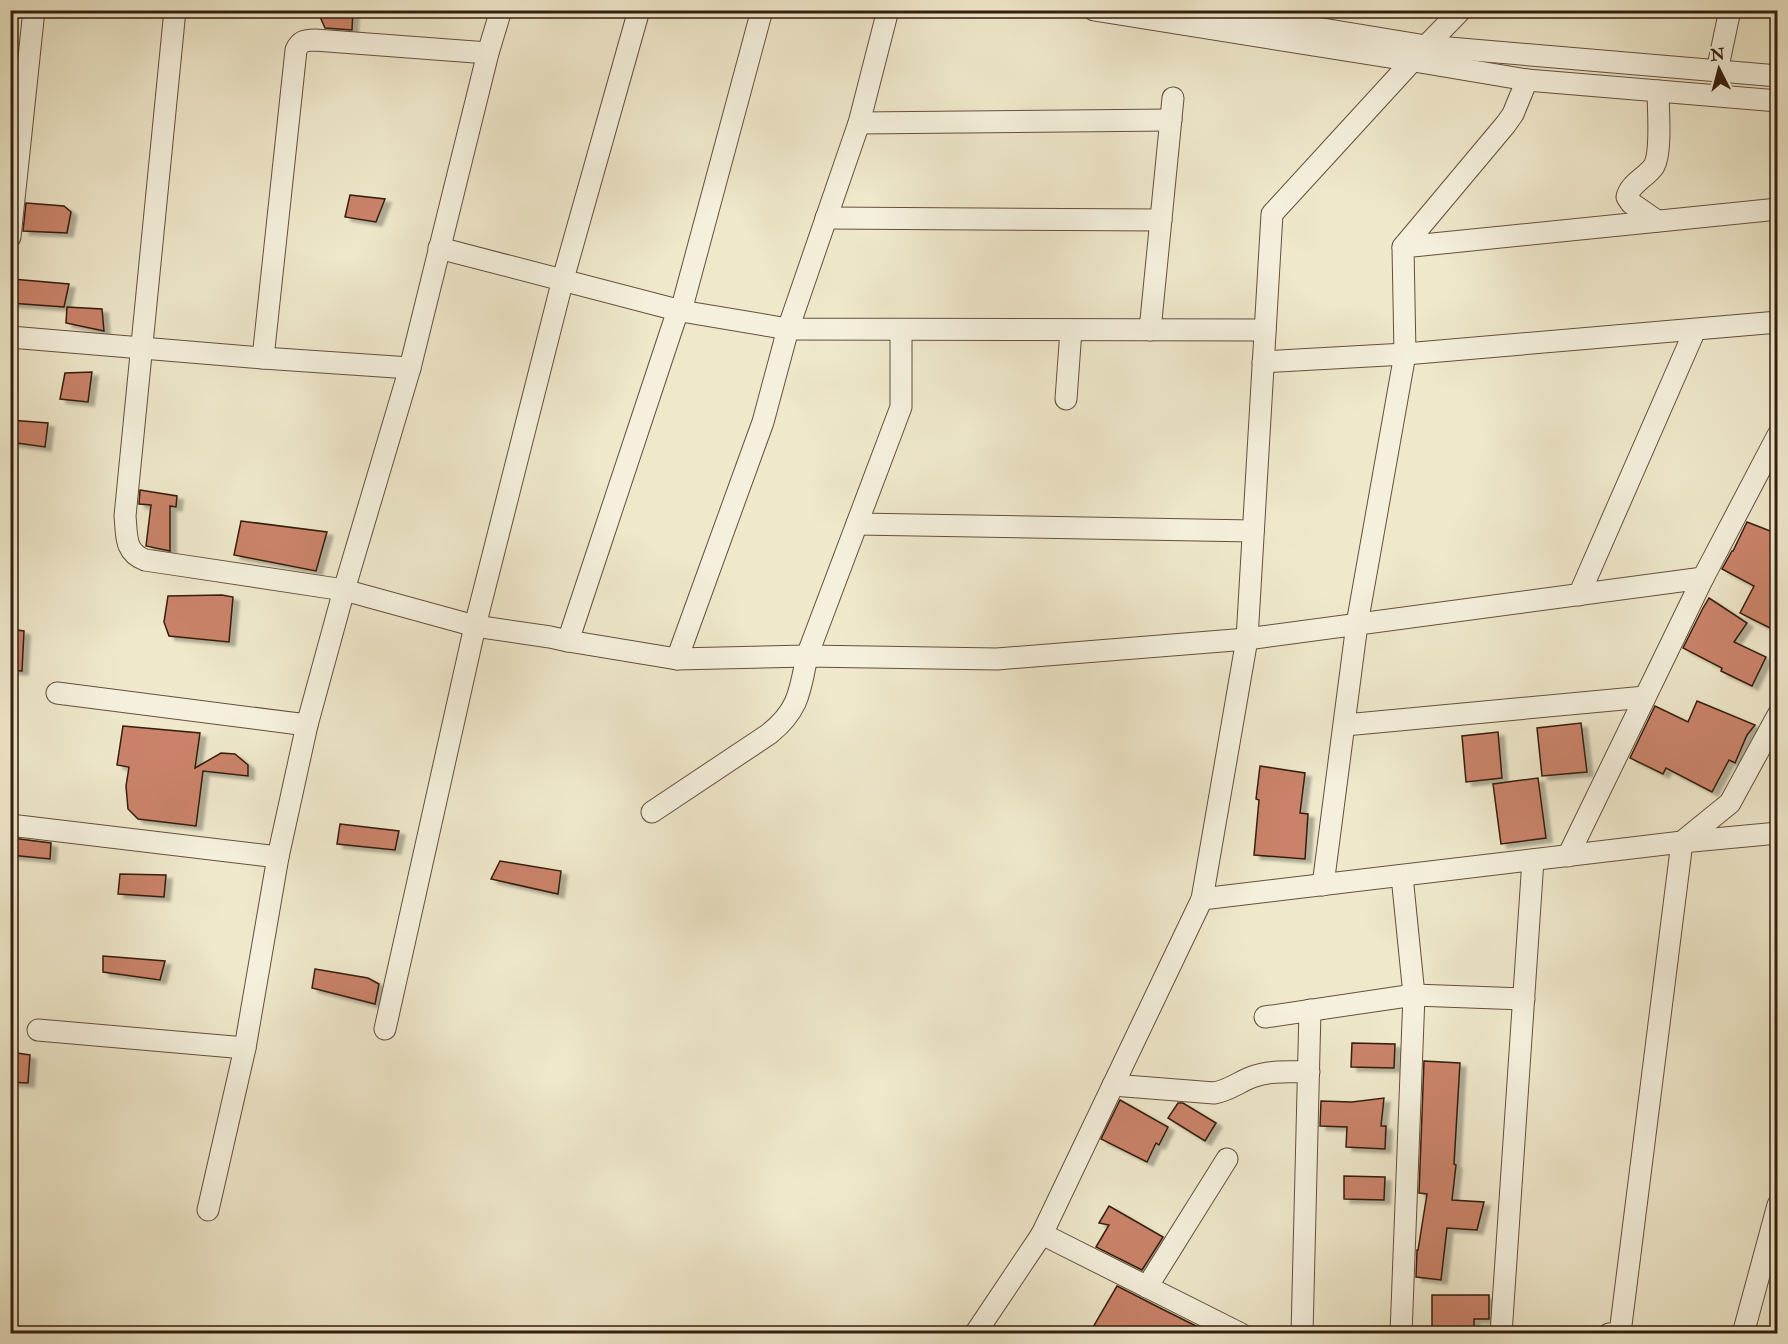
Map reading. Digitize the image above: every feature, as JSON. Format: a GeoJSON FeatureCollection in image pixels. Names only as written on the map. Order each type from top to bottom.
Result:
{"type":"FeatureCollection","features":[{"type":"Feature","properties":{"kind":"street"},"geometry":{"type":"LineString","coordinates":[[10,237],[12,198],[34,10]]}},
{"type":"Feature","properties":{"kind":"street"},"geometry":{"type":"LineString","coordinates":[[175,10],[125,516],[131,552],[145,560],[344,590],[475,626],[677,659],[807,656],[997,659],[1247,639],[1703,578]]}},
{"type":"Feature","properties":{"kind":"street"},"geometry":{"type":"LineString","coordinates":[[208,1210],[245,1048],[278,856],[308,724],[344,590],[410,368],[488,53],[501,10]]}},
{"type":"Feature","properties":{"kind":"street"},"geometry":{"type":"LineString","coordinates":[[385,1029],[475,626],[563,279],[639,10]]}},
{"type":"Feature","properties":{"kind":"street"},"geometry":{"type":"LineString","coordinates":[[568,641],[680,311],[762,10]]}},
{"type":"Feature","properties":{"kind":"street"},"geometry":{"type":"LineString","coordinates":[[677,659],[764,423],[788,329],[859,123],[888,10]]}},
{"type":"Feature","properties":{"kind":"street"},"geometry":{"type":"LineString","coordinates":[[1094,10],[1420,53],[1778,76]]}},
{"type":"Feature","properties":{"kind":"street"},"geometry":{"type":"LineString","coordinates":[[1206,10],[1420,53],[1527,80],[1778,100]]}},
{"type":"Feature","properties":{"kind":"street"},"geometry":{"type":"LineString","coordinates":[[979,1332],[1042,1234],[1202,899],[1247,639],[1272,214],[1461,10]]}},
{"type":"Feature","properties":{"kind":"street"},"geometry":{"type":"LineString","coordinates":[[1717,71],[1730,10]]}},
{"type":"Feature","properties":{"kind":"street"},"geometry":{"type":"LineString","coordinates":[[263,358],[295,62],[299,45],[306,40],[315,40],[488,53]]}},
{"type":"Feature","properties":{"kind":"street"},"geometry":{"type":"LineString","coordinates":[[1323,885],[1357,624],[1406,354],[1402,247],[1506,124],[1513,114],[1527,80]]}},
{"type":"Feature","properties":{"kind":"street"},"geometry":{"type":"LineString","coordinates":[[1657,221],[1631,203],[1627,197],[1629,190],[1649,172],[1657,158],[1658,91]]}},
{"type":"Feature","properties":{"kind":"street"},"geometry":{"type":"LineString","coordinates":[[1150,330],[1173,98]]}},
{"type":"Feature","properties":{"kind":"street"},"geometry":{"type":"LineString","coordinates":[[859,123],[1171,120]]}},
{"type":"Feature","properties":{"kind":"street"},"geometry":{"type":"LineString","coordinates":[[1402,247],[1778,209]]}},
{"type":"Feature","properties":{"kind":"street"},"geometry":{"type":"LineString","coordinates":[[826,218],[1161,220]]}},
{"type":"Feature","properties":{"kind":"street"},"geometry":{"type":"LineString","coordinates":[[439,248],[680,311],[788,329],[1265,330]]}},
{"type":"Feature","properties":{"kind":"street"},"geometry":{"type":"LineString","coordinates":[[1263,362],[1406,354],[1778,322]]}},
{"type":"Feature","properties":{"kind":"street"},"geometry":{"type":"LineString","coordinates":[[652,812],[781,724],[799,697],[807,656],[901,406],[901,330]]}},
{"type":"Feature","properties":{"kind":"street"},"geometry":{"type":"LineString","coordinates":[[1066,399],[1071,330]]}},
{"type":"Feature","properties":{"kind":"street"},"geometry":{"type":"LineString","coordinates":[[1579,595],[1695,330]]}},
{"type":"Feature","properties":{"kind":"street"},"geometry":{"type":"LineString","coordinates":[[10,337],[410,368]]}},
{"type":"Feature","properties":{"kind":"street"},"geometry":{"type":"LineString","coordinates":[[1568,856],[1703,578],[1777,436]]}},
{"type":"Feature","properties":{"kind":"street"},"geometry":{"type":"LineString","coordinates":[[857,524],[1253,531]]}},
{"type":"Feature","properties":{"kind":"street"},"geometry":{"type":"LineString","coordinates":[[57,693],[308,724]]}},
{"type":"Feature","properties":{"kind":"street"},"geometry":{"type":"LineString","coordinates":[[1345,725],[1645,697]]}},
{"type":"Feature","properties":{"kind":"street"},"geometry":{"type":"LineString","coordinates":[[1609,1334],[1620,1333],[1682,842],[1730,803],[1778,715]]}},
{"type":"Feature","properties":{"kind":"street"},"geometry":{"type":"LineString","coordinates":[[10,825],[278,856]]}},
{"type":"Feature","properties":{"kind":"street"},"geometry":{"type":"LineString","coordinates":[[1202,899],[1682,842],[1778,833]]}},
{"type":"Feature","properties":{"kind":"street"},"geometry":{"type":"LineString","coordinates":[[1501,1334],[1533,860]]}},
{"type":"Feature","properties":{"kind":"street"},"geometry":{"type":"LineString","coordinates":[[1401,1334],[1414,995],[1402,876]]}},
{"type":"Feature","properties":{"kind":"street"},"geometry":{"type":"LineString","coordinates":[[1265,1017],[1414,995],[1524,999]]}},
{"type":"Feature","properties":{"kind":"street"},"geometry":{"type":"LineString","coordinates":[[1302,1334],[1310,1010]]}},
{"type":"Feature","properties":{"kind":"street"},"geometry":{"type":"LineString","coordinates":[[38,1030],[245,1048]]}},
{"type":"Feature","properties":{"kind":"street"},"geometry":{"type":"LineString","coordinates":[[1113,1085],[1214,1094],[1253,1076],[1266,1073],[1309,1072]]}},
{"type":"Feature","properties":{"kind":"street"},"geometry":{"type":"LineString","coordinates":[[1148,1287],[1227,1159]]}},
{"type":"Feature","properties":{"kind":"street"},"geometry":{"type":"LineString","coordinates":[[1743,1334],[1778,1205]]}},
{"type":"Feature","properties":{"kind":"street"},"geometry":{"type":"LineString","coordinates":[[1042,1234],[1241,1334]]}},
{"type":"Feature","properties":{"kind":"building"},"geometry":{"type":"Polygon","coordinates":[[[317,10],[353,10],[352,30],[325,28],[317,10]]]}},
{"type":"Feature","properties":{"kind":"building"},"geometry":{"type":"Polygon","coordinates":[[[350,195],[385,199],[376,222],[345,217],[350,195]]]}},
{"type":"Feature","properties":{"kind":"building"},"geometry":{"type":"Polygon","coordinates":[[[26,203],[64,206],[71,212],[67,233],[23,231],[26,203]]]}},
{"type":"Feature","properties":{"kind":"building"},"geometry":{"type":"Polygon","coordinates":[[[12,279],[69,284],[64,307],[10,303],[12,279]]]}},
{"type":"Feature","properties":{"kind":"building"},"geometry":{"type":"Polygon","coordinates":[[[67,307],[102,309],[104,331],[66,323],[67,307]]]}},
{"type":"Feature","properties":{"kind":"building"},"geometry":{"type":"Polygon","coordinates":[[[92,372],[88,402],[60,399],[65,373],[92,372]]]}},
{"type":"Feature","properties":{"kind":"building"},"geometry":{"type":"Polygon","coordinates":[[[10,420],[48,423],[45,447],[10,442],[10,420]]]}},
{"type":"Feature","properties":{"kind":"building"},"geometry":{"type":"Polygon","coordinates":[[[140,490],[177,496],[176,507],[170,506],[170,551],[146,546],[151,505],[139,504],[140,490]]]}},
{"type":"Feature","properties":{"kind":"building"},"geometry":{"type":"Polygon","coordinates":[[[241,521],[327,532],[316,571],[234,555],[241,521]]]}},
{"type":"Feature","properties":{"kind":"building"},"geometry":{"type":"Polygon","coordinates":[[[1747,522],[1778,534],[1778,632],[1740,613],[1754,586],[1722,569],[1747,522]]]}},
{"type":"Feature","properties":{"kind":"building"},"geometry":{"type":"Polygon","coordinates":[[[222,595],[233,597],[229,642],[169,636],[164,622],[168,596],[222,595]]]}},
{"type":"Feature","properties":{"kind":"building"},"geometry":{"type":"Polygon","coordinates":[[[1709,598],[1747,623],[1734,642],[1766,657],[1752,686],[1721,671],[1722,668],[1683,648],[1709,598]]]}},
{"type":"Feature","properties":{"kind":"building"},"geometry":{"type":"Polygon","coordinates":[[[10,629],[24,631],[22,671],[10,670],[10,629]]]}},
{"type":"Feature","properties":{"kind":"building"},"geometry":{"type":"Polygon","coordinates":[[[1697,701],[1755,725],[1747,735],[1735,763],[1729,760],[1712,792],[1666,768],[1663,774],[1630,758],[1655,706],[1688,722],[1697,701]]]}},
{"type":"Feature","properties":{"kind":"building"},"geometry":{"type":"Polygon","coordinates":[[[1581,723],[1587,772],[1542,776],[1537,728],[1581,723]]]}},
{"type":"Feature","properties":{"kind":"building"},"geometry":{"type":"Polygon","coordinates":[[[123,726],[200,733],[195,768],[221,753],[235,754],[248,765],[248,776],[203,771],[196,826],[138,819],[128,809],[126,786],[129,767],[117,765],[123,726]]]}},
{"type":"Feature","properties":{"kind":"building"},"geometry":{"type":"Polygon","coordinates":[[[1498,732],[1502,778],[1466,782],[1462,736],[1498,732]]]}},
{"type":"Feature","properties":{"kind":"building"},"geometry":{"type":"Polygon","coordinates":[[[1260,766],[1305,773],[1300,813],[1308,814],[1305,859],[1254,855],[1260,766]]]}},
{"type":"Feature","properties":{"kind":"building"},"geometry":{"type":"Polygon","coordinates":[[[1538,778],[1546,838],[1501,844],[1493,784],[1538,778]]]}},
{"type":"Feature","properties":{"kind":"building"},"geometry":{"type":"Polygon","coordinates":[[[340,824],[399,831],[395,850],[337,844],[340,824]]]}},
{"type":"Feature","properties":{"kind":"building"},"geometry":{"type":"Polygon","coordinates":[[[12,838],[51,843],[50,859],[10,855],[12,838]]]}},
{"type":"Feature","properties":{"kind":"building"},"geometry":{"type":"Polygon","coordinates":[[[500,861],[561,871],[558,894],[491,879],[500,861]]]}},
{"type":"Feature","properties":{"kind":"building"},"geometry":{"type":"Polygon","coordinates":[[[120,874],[166,875],[164,897],[118,894],[120,874]]]}},
{"type":"Feature","properties":{"kind":"building"},"geometry":{"type":"Polygon","coordinates":[[[103,956],[165,961],[160,980],[103,972],[103,956]]]}},
{"type":"Feature","properties":{"kind":"building"},"geometry":{"type":"Polygon","coordinates":[[[315,969],[368,978],[379,984],[375,1004],[312,988],[315,969]]]}},
{"type":"Feature","properties":{"kind":"building"},"geometry":{"type":"Polygon","coordinates":[[[1352,1043],[1395,1044],[1394,1068],[1351,1067],[1352,1043]]]}},
{"type":"Feature","properties":{"kind":"building"},"geometry":{"type":"Polygon","coordinates":[[[10,1052],[30,1055],[28,1083],[10,1082],[10,1052]]]}},
{"type":"Feature","properties":{"kind":"building"},"geometry":{"type":"Polygon","coordinates":[[[1424,1061],[1460,1063],[1454,1164],[1456,1165],[1452,1200],[1484,1202],[1477,1230],[1447,1228],[1441,1280],[1416,1277],[1417,1250],[1427,1194],[1419,1193],[1424,1061]]]}},
{"type":"Feature","properties":{"kind":"building"},"geometry":{"type":"Polygon","coordinates":[[[1384,1098],[1381,1126],[1386,1126],[1385,1149],[1346,1147],[1347,1127],[1320,1126],[1321,1101],[1352,1102],[1384,1098]]]}},
{"type":"Feature","properties":{"kind":"building"},"geometry":{"type":"Polygon","coordinates":[[[1120,1100],[1168,1127],[1159,1145],[1156,1143],[1147,1162],[1101,1139],[1120,1100]]]}},
{"type":"Feature","properties":{"kind":"building"},"geometry":{"type":"Polygon","coordinates":[[[1178,1103],[1183,1103],[1216,1123],[1205,1141],[1168,1118],[1178,1103]]]}},
{"type":"Feature","properties":{"kind":"building"},"geometry":{"type":"Polygon","coordinates":[[[1344,1176],[1385,1177],[1384,1200],[1344,1199],[1344,1176]]]}},
{"type":"Feature","properties":{"kind":"building"},"geometry":{"type":"Polygon","coordinates":[[[1109,1206],[1163,1237],[1142,1270],[1096,1247],[1109,1225],[1099,1223],[1109,1206]]]}},
{"type":"Feature","properties":{"kind":"building"},"geometry":{"type":"Polygon","coordinates":[[[1117,1286],[1162,1309],[1212,1334],[1089,1334],[1117,1286]]]}},
{"type":"Feature","properties":{"kind":"building"},"geometry":{"type":"Polygon","coordinates":[[[1432,1295],[1489,1295],[1489,1319],[1474,1319],[1474,1334],[1432,1334],[1432,1295]]]}}]}
